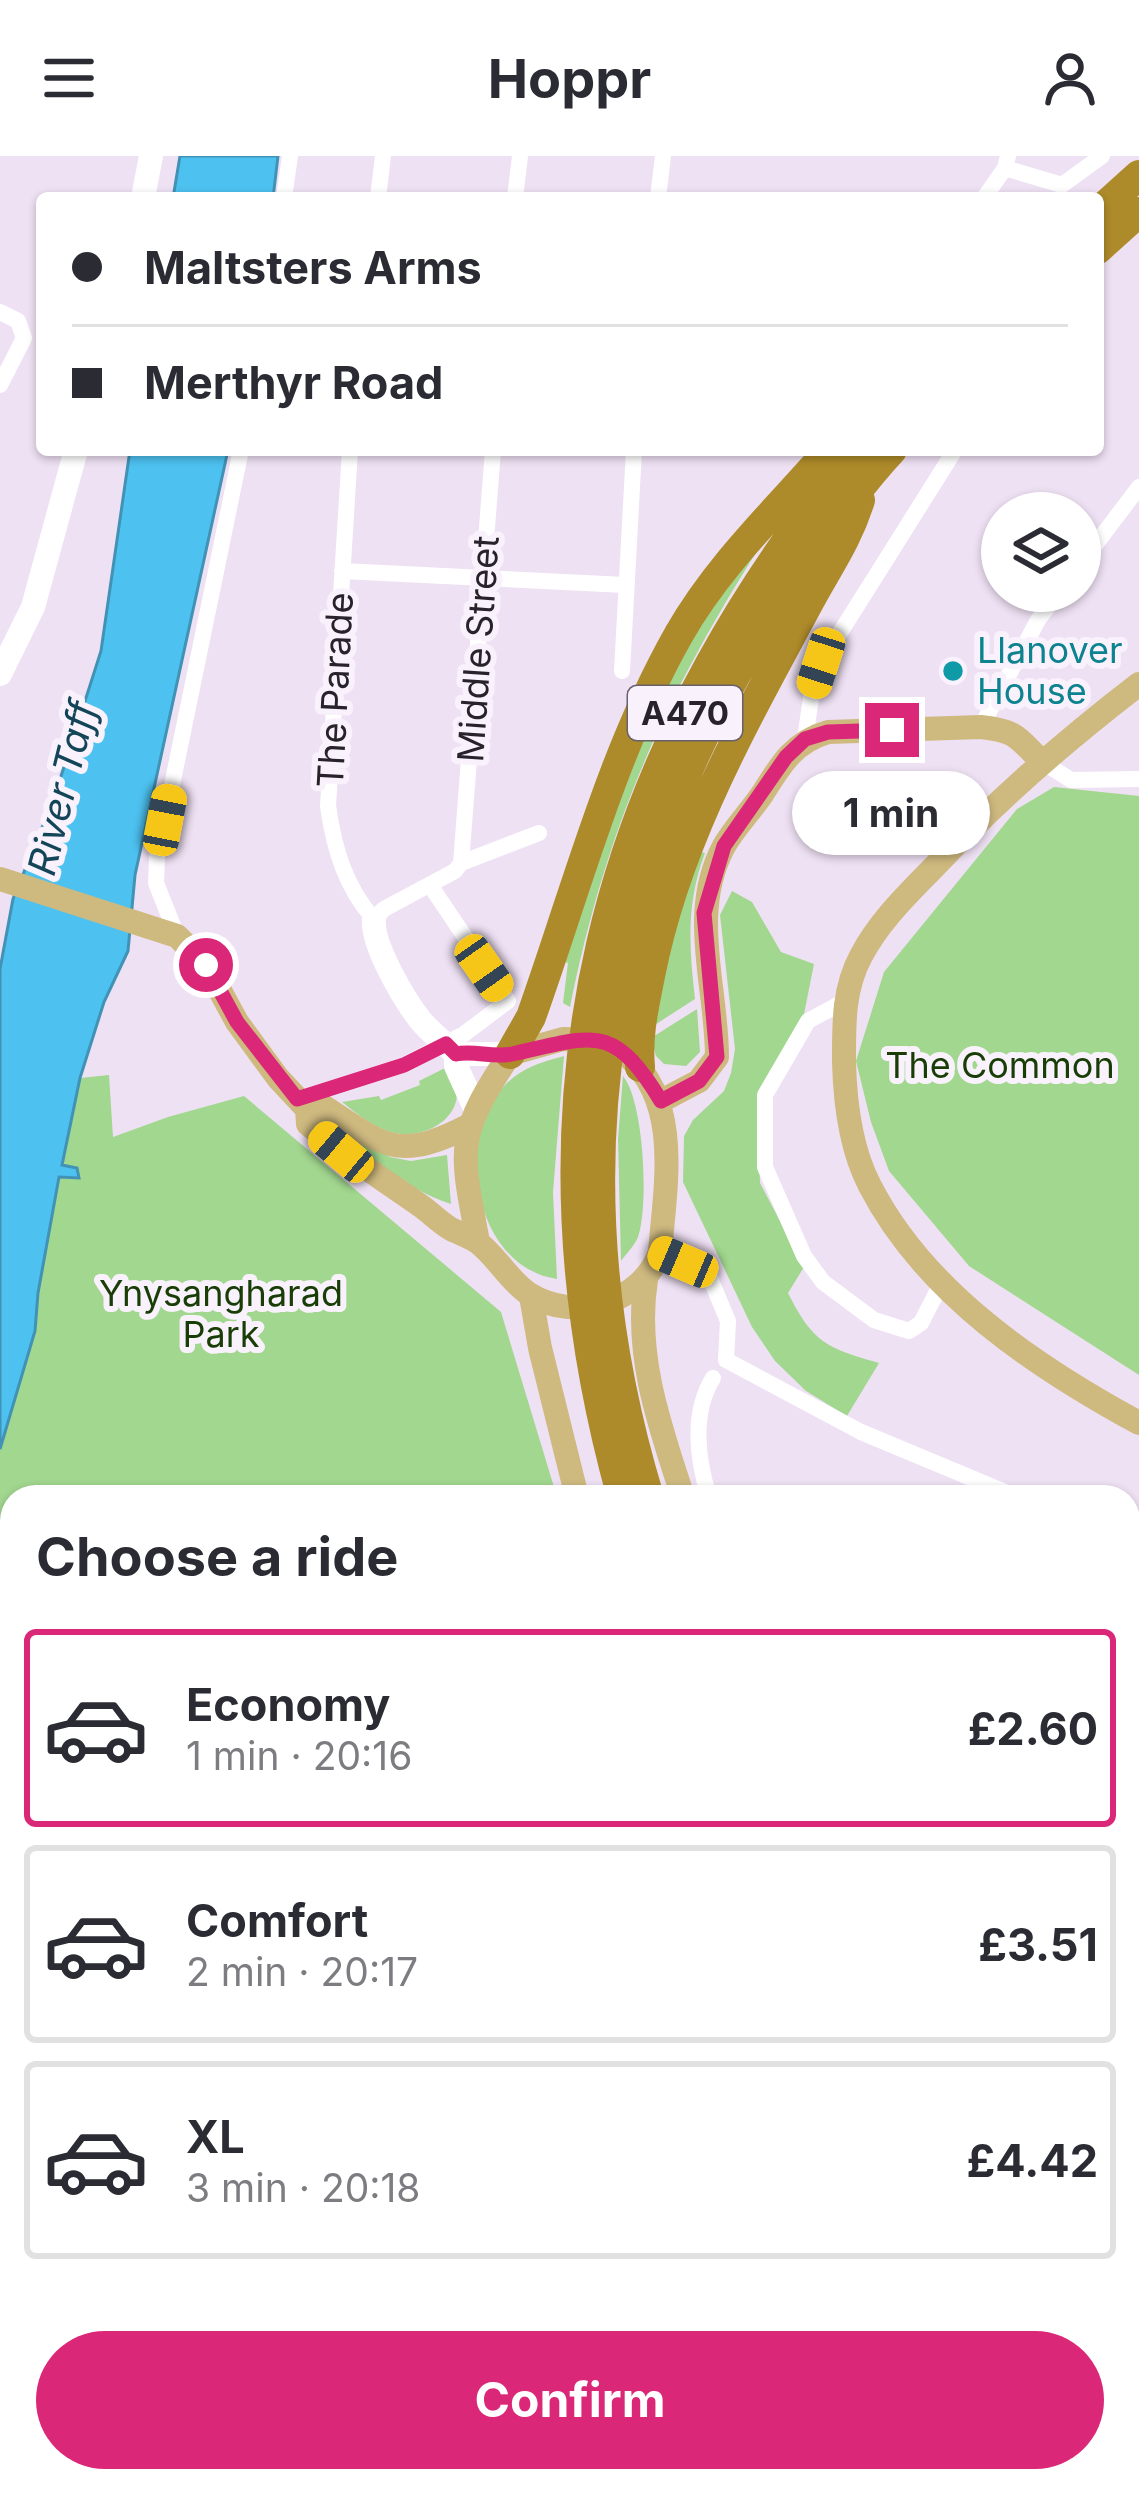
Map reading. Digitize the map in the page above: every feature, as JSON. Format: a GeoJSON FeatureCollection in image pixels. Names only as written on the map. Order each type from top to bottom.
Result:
{"type":"FeatureCollection","features":[{"type":"Feature","properties":{"kind":"highway"},"geometry":{"type":"LineString","coordinates":[[1104,207],[1139,176]]}},
{"type":"Feature","properties":{"kind":"highway"},"geometry":{"type":"LineString","coordinates":[[1104,244],[1139,212]]}},
{"type":"Feature","properties":{"kind":"highway"},"geometry":{"type":"LineString","coordinates":[[511,1054],[532,1017],[615,772],[680,631],[743,544],[824,456]]}},
{"type":"Feature","properties":{"kind":"highway"},"geometry":{"type":"LineString","coordinates":[[640,1066],[641,1021],[672,883],[706,798],[809,602],[848,540],[861,464]]}},
{"type":"Feature","properties":{"kind":"highway","name":"A470"},"geometry":{"type":"LineString","coordinates":[[619,1485],[604,1434],[597,1328],[600,1012],[643,883],[698,744],[754,640],[861,464]]}},
{"type":"Feature","properties":{"kind":"highway","name":"A470"},"geometry":{"type":"LineString","coordinates":[[597,1328],[646,1485]]}},
{"type":"Feature","properties":{"kind":"main road"},"geometry":{"type":"LineString","coordinates":[[144,192],[151,156]]}},
{"type":"Feature","properties":{"kind":"main road"},"geometry":{"type":"LineString","coordinates":[[0,674],[33,607],[74,456]]}},
{"type":"Feature","properties":{"kind":"main road"},"geometry":{"type":"LineString","coordinates":[[1139,683],[1000,797],[885,918],[860,958],[845,1001],[844,1076],[858,1156],[883,1208],[942,1282],[1003,1336],[1072,1387],[1139,1423]]}},
{"type":"Feature","properties":{"kind":"main road"},"geometry":{"type":"LineString","coordinates":[[661,1101],[699,1081],[717,1057],[705,938],[710,885],[724,846],[786,757],[805,739],[828,732],[1006,729],[1020,736],[1040,761]]}},
{"type":"Feature","properties":{"kind":"main road"},"geometry":{"type":"LineString","coordinates":[[8,882],[171,933],[206,965],[237,1022],[302,1104],[308,1124],[447,1227],[478,1242],[531,1296],[563,1306],[591,1306],[616,1301],[646,1280]]}},
{"type":"Feature","properties":{"kind":"main road"},"geometry":{"type":"LineString","coordinates":[[374,919],[373,932],[385,960],[421,1022],[451,1049],[473,1117]]}},
{"type":"Feature","properties":{"kind":"main road"},"geometry":{"type":"LineString","coordinates":[[451,1049],[511,1054],[563,1040],[607,1042],[640,1066],[661,1101],[665,1128],[660,1252],[646,1280],[643,1331],[652,1395],[679,1485]]}},
{"type":"Feature","properties":{"kind":"main road"},"geometry":{"type":"LineString","coordinates":[[478,1242],[464,1181],[473,1117],[511,1054]]}},
{"type":"Feature","properties":{"kind":"main road"},"geometry":{"type":"LineString","coordinates":[[302,1104],[323,1106],[374,1138],[406,1148],[425,1146],[473,1117]]}},
{"type":"Feature","properties":{"kind":"main road"},"geometry":{"type":"LineString","coordinates":[[531,1296],[574,1485]]}},
{"type":"Feature","properties":{"kind":"street"},"geometry":{"type":"LineString","coordinates":[[285,192],[290,156]]}},
{"type":"Feature","properties":{"kind":"street"},"geometry":{"type":"LineString","coordinates":[[379,192],[383,156]]}},
{"type":"Feature","properties":{"kind":"street"},"geometry":{"type":"LineString","coordinates":[[516,192],[520,156]]}},
{"type":"Feature","properties":{"kind":"street"},"geometry":{"type":"LineString","coordinates":[[659,192],[663,156]]}},
{"type":"Feature","properties":{"kind":"street"},"geometry":{"type":"LineString","coordinates":[[988,192],[1007,162],[1062,184],[1102,156]]}},
{"type":"Feature","properties":{"kind":"street"},"geometry":{"type":"LineString","coordinates":[[0,312],[18,321],[24,338],[0,385]]}},
{"type":"Feature","properties":{"kind":"street"},"geometry":{"type":"LineString","coordinates":[[171,933],[156,883],[158,858],[240,456]]}},
{"type":"Feature","properties":{"kind":"street","name":"The Parade"},"geometry":{"type":"LineString","coordinates":[[350,456],[328,806],[346,878],[374,919]]}},
{"type":"Feature","properties":{"kind":"street","name":"Middle Street"},"geometry":{"type":"LineString","coordinates":[[461,856],[493,456]]}},
{"type":"Feature","properties":{"kind":"street"},"geometry":{"type":"LineString","coordinates":[[622,671],[634,456]]}},
{"type":"Feature","properties":{"kind":"street"},"geometry":{"type":"LineString","coordinates":[[805,739],[821,663],[951,456]]}},
{"type":"Feature","properties":{"kind":"street"},"geometry":{"type":"LineString","coordinates":[[1101,538],[1139,488]]}},
{"type":"Feature","properties":{"kind":"street"},"geometry":{"type":"LineString","coordinates":[[342,572],[625,585]]}},
{"type":"Feature","properties":{"kind":"street"},"geometry":{"type":"LineString","coordinates":[[981,727],[1045,612]]}},
{"type":"Feature","properties":{"kind":"street"},"geometry":{"type":"LineString","coordinates":[[1040,761],[1071,780],[1139,779]]}},
{"type":"Feature","properties":{"kind":"street"},"geometry":{"type":"LineString","coordinates":[[374,919],[455,871],[461,856],[539,833]]}},
{"type":"Feature","properties":{"kind":"street"},"geometry":{"type":"LineString","coordinates":[[302,1104],[451,1049],[508,1001],[430,885]]}},
{"type":"Feature","properties":{"kind":"street"},"geometry":{"type":"LineString","coordinates":[[845,1001],[808,1021],[765,1095],[765,1167],[804,1256],[824,1282],[874,1320],[909,1331],[921,1323],[942,1282]]}},
{"type":"Feature","properties":{"kind":"street"},"geometry":{"type":"LineString","coordinates":[[660,1252],[706,1271],[728,1321],[726,1360],[861,1432],[988,1485]]}},
{"type":"Feature","properties":{"kind":"street"},"geometry":{"type":"LineString","coordinates":[[706,1485],[698,1434],[704,1393],[713,1378]]}},
{"type":"Feature","properties":{"kind":"green space"},"geometry":{"type":"Polygon","coordinates":[[[771,529],[701,645],[646,758],[603,876],[570,1007],[563,1003],[568,963],[562,961],[618,792],[687,643],[771,529]]]}},
{"type":"Feature","properties":{"kind":"green space","name":"The Common"},"geometry":{"type":"Polygon","coordinates":[[[1054,787],[1139,796],[1139,1375],[969,1266],[889,1171],[856,1061],[884,972],[1017,809],[1054,787]]]}},
{"type":"Feature","properties":{"kind":"green space"},"geometry":{"type":"Polygon","coordinates":[[[696,851],[705,853],[691,925],[695,999],[650,1028],[696,851]]]}},
{"type":"Feature","properties":{"kind":"green space"},"geometry":{"type":"Polygon","coordinates":[[[732,891],[752,902],[781,952],[814,964],[804,1014],[758,1096],[760,1183],[804,1267],[788,1293],[805,1323],[834,1347],[879,1363],[847,1416],[806,1391],[775,1361],[752,1327],[683,1182],[684,1136],[693,1120],[724,1091],[731,1073],[735,1049],[720,915],[732,891]]]}},
{"type":"Feature","properties":{"kind":"green space"},"geometry":{"type":"Polygon","coordinates":[[[697,1009],[700,1052],[686,1066],[664,1064],[651,1038],[697,1009]]]}},
{"type":"Feature","properties":{"kind":"green space"},"geometry":{"type":"Polygon","coordinates":[[[564,1056],[553,1192],[557,1279],[529,1269],[507,1251],[480,1198],[477,1167],[479,1137],[505,1085],[525,1070],[564,1056]]]}},
{"type":"Feature","properties":{"kind":"green space"},"geometry":{"type":"Polygon","coordinates":[[[447,1067],[457,1091],[455,1105],[442,1122],[423,1132],[401,1134],[384,1129],[342,1102],[379,1096],[381,1100],[420,1085],[419,1081],[447,1067]]]}},
{"type":"Feature","properties":{"kind":"green space","name":"Ynysangharad Park"},"geometry":{"type":"Polygon","coordinates":[[[109,1075],[113,1137],[244,1096],[501,1312],[553,1485],[0,1485],[0,1449],[35,1331],[59,1177],[78,1177],[62,1166],[80,1078],[109,1075]]]}},
{"type":"Feature","properties":{"kind":"green space"},"geometry":{"type":"Polygon","coordinates":[[[623,1076],[636,1107],[644,1179],[638,1237],[621,1261],[618,1139],[623,1076]]]}},
{"type":"Feature","properties":{"kind":"green space"},"geometry":{"type":"Polygon","coordinates":[[[317,1115],[390,1157],[411,1161],[447,1155],[451,1204],[380,1166],[314,1119],[317,1115]]]}},
{"type":"Feature","properties":{"kind":"water"},"geometry":{"type":"Polygon","coordinates":[[[180,156],[278,156],[274,192],[174,192],[180,156]]]}},
{"type":"Feature","properties":{"kind":"water","name":"River Taff"},"geometry":{"type":"Polygon","coordinates":[[[129,456],[227,456],[135,875],[128,951],[104,1002],[80,1078],[62,1165],[77,1168],[79,1178],[59,1177],[35,1331],[0,1449],[0,969],[13,899],[54,798],[101,651],[129,456]]]}},
{"type":"Feature","properties":{"kind":"place","name":"Llanover House"},"geometry":{"type":"Point","coordinates":[953,671]}},
{"type":"Feature","properties":{"kind":"route"},"geometry":{"type":"LineString","coordinates":[[206,965],[237,1022],[297,1099],[404,1065],[446,1044],[456,1054],[468,1051],[492,1056],[586,1038],[624,1052],[640,1066],[661,1101],[699,1081],[717,1057],[704,913],[724,846],[786,757],[805,739],[828,732],[892,730]]}}]}
